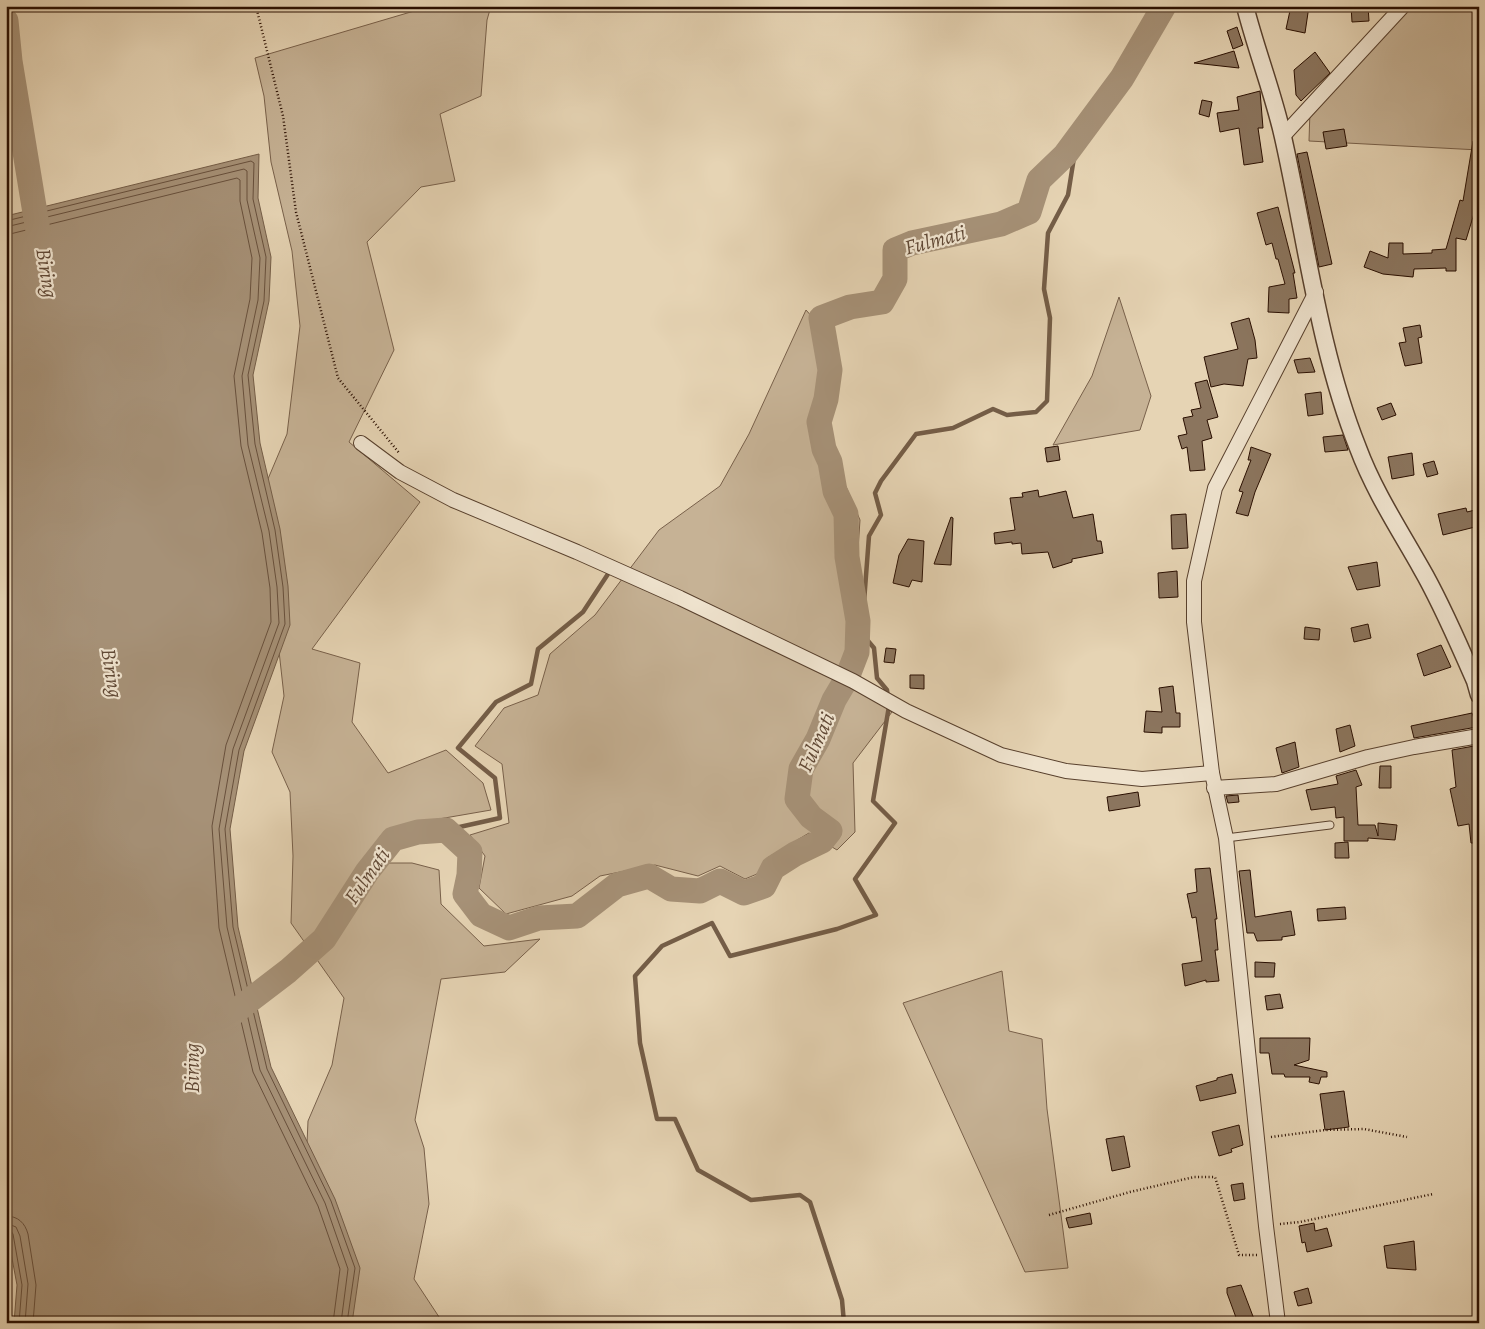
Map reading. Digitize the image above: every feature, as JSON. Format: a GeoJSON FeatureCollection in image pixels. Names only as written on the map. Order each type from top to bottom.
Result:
{"type":"FeatureCollection","features":[{"type":"Feature","properties":{"kind":"street"},"geometry":{"type":"LineString","coordinates":[[1245,6],[1253,39],[1270,86],[1283,136],[1330,363],[1358,448],[1386,509],[1426,578],[1475,680],[1479,695]]}},
{"type":"Feature","properties":{"kind":"street"},"geometry":{"type":"LineString","coordinates":[[1283,136],[1403,6]]}},
{"type":"Feature","properties":{"kind":"street"},"geometry":{"type":"LineString","coordinates":[[1278,1323],[1269,1256],[1226,838],[1214,788],[1194,622],[1194,581],[1215,488],[1316,292]]}},
{"type":"Feature","properties":{"kind":"street"},"geometry":{"type":"LineString","coordinates":[[361,443],[400,472],[453,500],[578,552],[680,598],[792,651],[906,711],[1001,755],[1066,771],[1142,779],[1212,773]]}},
{"type":"Feature","properties":{"kind":"street"},"geometry":{"type":"LineString","coordinates":[[1214,788],[1276,784],[1377,755],[1479,736]]}},
{"type":"Feature","properties":{"kind":"lane"},"geometry":{"type":"LineString","coordinates":[[1226,838],[1330,825]]}},
{"type":"Feature","properties":{"kind":"path"},"geometry":{"type":"LineString","coordinates":[[256,6],[283,116],[296,212],[338,378],[403,458]]}},
{"type":"Feature","properties":{"kind":"path"},"geometry":{"type":"LineString","coordinates":[[1257,1138],[1325,1130],[1364,1129],[1407,1137]]}},
{"type":"Feature","properties":{"kind":"path"},"geometry":{"type":"LineString","coordinates":[[1049,1215],[1130,1192],[1194,1177],[1215,1177],[1239,1255],[1269,1256]]}},
{"type":"Feature","properties":{"kind":"path"},"geometry":{"type":"LineString","coordinates":[[1266,1226],[1300,1222],[1433,1194]]}},
{"type":"Feature","properties":{"kind":"shaded area"},"geometry":{"type":"Polygon","coordinates":[[[431,6],[491,6],[487,20],[481,96],[440,114],[455,181],[421,187],[367,242],[394,350],[349,442],[420,502],[312,649],[360,663],[352,722],[388,773],[446,750],[483,783],[491,810],[404,825],[382,834],[362,863],[412,863],[439,870],[441,904],[484,946],[540,939],[505,972],[441,979],[415,1120],[424,1148],[429,1204],[414,1279],[443,1323],[310,1323],[303,1233],[308,1121],[332,1065],[344,998],[291,923],[293,856],[290,792],[272,752],[284,696],[273,597],[265,486],[287,434],[300,326],[292,251],[271,162],[264,96],[255,58],[431,6]]]}},
{"type":"Feature","properties":{"kind":"shaded area"},"geometry":{"type":"Polygon","coordinates":[[[1394,6],[1479,6],[1479,150],[1309,141],[1310,110],[1394,6]]]}},
{"type":"Feature","properties":{"kind":"shaded area"},"geometry":{"type":"Polygon","coordinates":[[[1119,297],[1151,396],[1140,430],[1053,445],[1092,376],[1119,297]]]}},
{"type":"Feature","properties":{"kind":"shaded area"},"geometry":{"type":"Polygon","coordinates":[[[806,310],[823,329],[830,370],[826,399],[819,422],[860,520],[851,654],[842,672],[892,712],[853,763],[855,832],[837,850],[809,833],[767,858],[757,874],[745,879],[720,866],[698,876],[655,865],[600,876],[572,896],[506,914],[479,888],[485,856],[470,835],[509,823],[502,764],[475,746],[504,708],[538,695],[550,654],[595,615],[659,530],[720,486],[749,434],[806,310]]]}},
{"type":"Feature","properties":{"kind":"shaded area"},"geometry":{"type":"Polygon","coordinates":[[[1002,971],[1009,1031],[1042,1039],[1047,1109],[1068,1268],[1025,1272],[903,1003],[1002,971]]]}},
{"type":"Feature","properties":{"kind":"water"},"geometry":{"type":"Polygon","coordinates":[[[259,154],[258,198],[271,257],[269,301],[253,375],[260,443],[280,529],[288,586],[290,625],[244,751],[230,829],[238,927],[271,1067],[335,1199],[360,1268],[352,1323],[14,1323],[17,1285],[6,1226],[6,216],[259,154]]]}},
{"type":"Feature","properties":{"kind":"building"},"geometry":{"type":"Polygon","coordinates":[[[1291,6],[1309,6],[1305,33],[1286,29],[1291,6]]]}},
{"type":"Feature","properties":{"kind":"building"},"geometry":{"type":"Polygon","coordinates":[[[1351,6],[1368,6],[1369,21],[1352,22],[1351,6]]]}},
{"type":"Feature","properties":{"kind":"building"},"geometry":{"type":"Polygon","coordinates":[[[1237,27],[1243,45],[1233,49],[1227,31],[1237,27]]]}},
{"type":"Feature","properties":{"kind":"building"},"geometry":{"type":"Polygon","coordinates":[[[1234,51],[1239,68],[1194,63],[1234,51]]]}},
{"type":"Feature","properties":{"kind":"building"},"geometry":{"type":"Polygon","coordinates":[[[1315,52],[1330,73],[1301,101],[1296,95],[1294,70],[1315,52]]]}},
{"type":"Feature","properties":{"kind":"building"},"geometry":{"type":"Polygon","coordinates":[[[1260,91],[1263,128],[1258,128],[1263,162],[1244,165],[1239,128],[1220,132],[1217,113],[1239,110],[1237,97],[1260,91]]]}},
{"type":"Feature","properties":{"kind":"building"},"geometry":{"type":"Polygon","coordinates":[[[1202,100],[1212,102],[1209,117],[1199,114],[1202,100]]]}},
{"type":"Feature","properties":{"kind":"building"},"geometry":{"type":"Polygon","coordinates":[[[1344,129],[1347,146],[1326,149],[1323,132],[1344,129]]]}},
{"type":"Feature","properties":{"kind":"building"},"geometry":{"type":"Polygon","coordinates":[[[1473,141],[1479,142],[1479,197],[1466,240],[1456,238],[1456,271],[1446,271],[1446,268],[1414,269],[1413,277],[1383,274],[1364,267],[1370,251],[1388,258],[1389,243],[1403,243],[1403,254],[1432,253],[1432,250],[1446,249],[1460,200],[1463,201],[1473,141]]]}},
{"type":"Feature","properties":{"kind":"building"},"geometry":{"type":"Polygon","coordinates":[[[1307,152],[1332,264],[1319,267],[1297,154],[1307,152]]]}},
{"type":"Feature","properties":{"kind":"building"},"geometry":{"type":"Polygon","coordinates":[[[1278,207],[1295,273],[1293,273],[1297,298],[1289,299],[1289,313],[1268,312],[1269,287],[1285,284],[1272,243],[1266,245],[1257,213],[1278,207]]]}},
{"type":"Feature","properties":{"kind":"building"},"geometry":{"type":"Polygon","coordinates":[[[1249,318],[1255,340],[1257,358],[1248,359],[1243,386],[1224,384],[1211,387],[1204,357],[1238,349],[1231,323],[1249,318]]]}},
{"type":"Feature","properties":{"kind":"building"},"geometry":{"type":"Polygon","coordinates":[[[1420,325],[1422,337],[1418,338],[1422,363],[1405,366],[1399,343],[1406,342],[1403,328],[1420,325]]]}},
{"type":"Feature","properties":{"kind":"building"},"geometry":{"type":"Polygon","coordinates":[[[1310,358],[1315,372],[1298,373],[1294,360],[1310,358]]]}},
{"type":"Feature","properties":{"kind":"building"},"geometry":{"type":"Polygon","coordinates":[[[1207,380],[1218,417],[1207,420],[1212,438],[1202,441],[1205,470],[1190,471],[1187,447],[1182,449],[1178,436],[1187,434],[1183,418],[1193,416],[1191,410],[1201,408],[1195,383],[1207,380]]]}},
{"type":"Feature","properties":{"kind":"building"},"geometry":{"type":"Polygon","coordinates":[[[1321,392],[1323,414],[1308,416],[1305,394],[1321,392]]]}},
{"type":"Feature","properties":{"kind":"building"},"geometry":{"type":"Polygon","coordinates":[[[1391,403],[1396,415],[1382,420],[1377,408],[1391,403]]]}},
{"type":"Feature","properties":{"kind":"building"},"geometry":{"type":"Polygon","coordinates":[[[1343,435],[1348,450],[1325,452],[1323,437],[1343,435]]]}},
{"type":"Feature","properties":{"kind":"building"},"geometry":{"type":"Polygon","coordinates":[[[1058,446],[1060,460],[1047,462],[1045,448],[1058,446]]]}},
{"type":"Feature","properties":{"kind":"building"},"geometry":{"type":"Polygon","coordinates":[[[1251,447],[1271,454],[1255,492],[1248,516],[1236,513],[1243,492],[1239,491],[1251,460],[1248,460],[1251,447]]]}},
{"type":"Feature","properties":{"kind":"building"},"geometry":{"type":"Polygon","coordinates":[[[1412,453],[1414,475],[1392,479],[1388,457],[1412,453]]]}},
{"type":"Feature","properties":{"kind":"building"},"geometry":{"type":"Polygon","coordinates":[[[1434,461],[1438,474],[1427,477],[1423,464],[1434,461]]]}},
{"type":"Feature","properties":{"kind":"building"},"geometry":{"type":"Polygon","coordinates":[[[1038,490],[1039,497],[1066,491],[1073,518],[1093,514],[1097,541],[1101,541],[1103,553],[1072,559],[1072,562],[1053,568],[1048,552],[1022,554],[1021,543],[995,544],[994,533],[1015,530],[1010,498],[1023,497],[1022,493],[1038,490]]]}},
{"type":"Feature","properties":{"kind":"building"},"geometry":{"type":"Polygon","coordinates":[[[1466,508],[1467,512],[1479,509],[1479,526],[1443,535],[1438,514],[1466,508]]]}},
{"type":"Feature","properties":{"kind":"building"},"geometry":{"type":"Polygon","coordinates":[[[1186,514],[1188,548],[1172,549],[1171,515],[1186,514]]]}},
{"type":"Feature","properties":{"kind":"building"},"geometry":{"type":"Polygon","coordinates":[[[951,517],[953,518],[951,565],[934,564],[951,517]]]}},
{"type":"Feature","properties":{"kind":"building"},"geometry":{"type":"Polygon","coordinates":[[[908,539],[924,541],[922,582],[912,580],[909,587],[893,583],[899,555],[908,539]]]}},
{"type":"Feature","properties":{"kind":"building"},"geometry":{"type":"Polygon","coordinates":[[[1377,562],[1380,586],[1357,590],[1348,567],[1377,562]]]}},
{"type":"Feature","properties":{"kind":"building"},"geometry":{"type":"Polygon","coordinates":[[[1177,571],[1178,597],[1159,598],[1158,573],[1177,571]]]}},
{"type":"Feature","properties":{"kind":"building"},"geometry":{"type":"Polygon","coordinates":[[[1368,624],[1371,638],[1354,642],[1351,628],[1368,624]]]}},
{"type":"Feature","properties":{"kind":"building"},"geometry":{"type":"Polygon","coordinates":[[[1305,627],[1320,629],[1319,640],[1304,639],[1305,627]]]}},
{"type":"Feature","properties":{"kind":"building"},"geometry":{"type":"Polygon","coordinates":[[[1441,645],[1451,667],[1424,676],[1417,654],[1441,645]]]}},
{"type":"Feature","properties":{"kind":"building"},"geometry":{"type":"Polygon","coordinates":[[[886,648],[896,649],[894,663],[884,662],[886,648]]]}},
{"type":"Feature","properties":{"kind":"building"},"geometry":{"type":"Polygon","coordinates":[[[910,675],[924,675],[924,689],[910,688],[910,675]]]}},
{"type":"Feature","properties":{"kind":"building"},"geometry":{"type":"Polygon","coordinates":[[[1173,686],[1176,713],[1180,713],[1180,727],[1162,727],[1162,733],[1144,732],[1146,711],[1162,712],[1159,688],[1173,686]]]}},
{"type":"Feature","properties":{"kind":"building"},"geometry":{"type":"Polygon","coordinates":[[[1472,713],[1477,727],[1414,738],[1411,726],[1472,713]]]}},
{"type":"Feature","properties":{"kind":"building"},"geometry":{"type":"Polygon","coordinates":[[[1350,725],[1355,746],[1340,752],[1336,729],[1350,725]]]}},
{"type":"Feature","properties":{"kind":"building"},"geometry":{"type":"Polygon","coordinates":[[[1295,742],[1299,767],[1282,773],[1276,748],[1295,742]]]}},
{"type":"Feature","properties":{"kind":"building"},"geometry":{"type":"Polygon","coordinates":[[[1474,746],[1479,769],[1479,843],[1471,843],[1469,824],[1458,826],[1450,789],[1456,787],[1452,750],[1474,746]]]}},
{"type":"Feature","properties":{"kind":"building"},"geometry":{"type":"Polygon","coordinates":[[[1380,766],[1391,766],[1391,788],[1379,788],[1380,766]]]}},
{"type":"Feature","properties":{"kind":"building"},"geometry":{"type":"Polygon","coordinates":[[[1356,770],[1362,785],[1356,787],[1358,825],[1375,825],[1378,836],[1378,823],[1397,825],[1395,840],[1368,838],[1368,841],[1344,841],[1344,817],[1336,818],[1335,807],[1311,810],[1306,790],[1338,784],[1336,776],[1356,770]]]}},
{"type":"Feature","properties":{"kind":"building"},"geometry":{"type":"Polygon","coordinates":[[[1138,792],[1140,806],[1109,811],[1107,797],[1138,792]]]}},
{"type":"Feature","properties":{"kind":"building"},"geometry":{"type":"Polygon","coordinates":[[[1238,795],[1239,802],[1228,803],[1226,796],[1238,795]]]}},
{"type":"Feature","properties":{"kind":"building"},"geometry":{"type":"Polygon","coordinates":[[[1348,842],[1349,858],[1335,858],[1335,843],[1348,842]]]}},
{"type":"Feature","properties":{"kind":"building"},"geometry":{"type":"Polygon","coordinates":[[[1210,868],[1217,919],[1215,919],[1218,950],[1215,950],[1219,981],[1206,982],[1206,980],[1185,986],[1182,964],[1202,961],[1196,917],[1192,918],[1187,894],[1197,892],[1195,869],[1210,868]]]}},
{"type":"Feature","properties":{"kind":"building"},"geometry":{"type":"Polygon","coordinates":[[[1250,870],[1255,917],[1291,911],[1295,935],[1282,937],[1282,940],[1257,941],[1254,933],[1247,933],[1239,871],[1250,870]]]}},
{"type":"Feature","properties":{"kind":"building"},"geometry":{"type":"Polygon","coordinates":[[[1345,907],[1346,919],[1318,921],[1317,909],[1345,907]]]}},
{"type":"Feature","properties":{"kind":"building"},"geometry":{"type":"Polygon","coordinates":[[[1255,962],[1275,963],[1274,977],[1255,977],[1255,962]]]}},
{"type":"Feature","properties":{"kind":"building"},"geometry":{"type":"Polygon","coordinates":[[[1280,994],[1283,1008],[1267,1010],[1265,996],[1280,994]]]}},
{"type":"Feature","properties":{"kind":"building"},"geometry":{"type":"Polygon","coordinates":[[[1260,1038],[1310,1038],[1309,1060],[1294,1065],[1327,1072],[1327,1077],[1321,1077],[1319,1084],[1309,1082],[1310,1077],[1285,1077],[1284,1074],[1272,1074],[1269,1053],[1260,1053],[1260,1038]]]}},
{"type":"Feature","properties":{"kind":"building"},"geometry":{"type":"Polygon","coordinates":[[[1232,1074],[1236,1093],[1200,1101],[1196,1086],[1232,1074]]]}},
{"type":"Feature","properties":{"kind":"building"},"geometry":{"type":"Polygon","coordinates":[[[1344,1091],[1349,1127],[1325,1130],[1320,1094],[1344,1091]]]}},
{"type":"Feature","properties":{"kind":"building"},"geometry":{"type":"Polygon","coordinates":[[[1239,1125],[1243,1145],[1231,1149],[1232,1152],[1219,1156],[1212,1132],[1239,1125]]]}},
{"type":"Feature","properties":{"kind":"building"},"geometry":{"type":"Polygon","coordinates":[[[1124,1136],[1130,1167],[1112,1171],[1106,1139],[1124,1136]]]}},
{"type":"Feature","properties":{"kind":"building"},"geometry":{"type":"Polygon","coordinates":[[[1243,1183],[1245,1199],[1234,1201],[1231,1185],[1243,1183]]]}},
{"type":"Feature","properties":{"kind":"building"},"geometry":{"type":"Polygon","coordinates":[[[1090,1213],[1092,1224],[1069,1228],[1066,1218],[1090,1213]]]}},
{"type":"Feature","properties":{"kind":"building"},"geometry":{"type":"Polygon","coordinates":[[[1314,1223],[1315,1231],[1327,1228],[1332,1246],[1307,1252],[1305,1242],[1302,1243],[1299,1226],[1314,1223]]]}},
{"type":"Feature","properties":{"kind":"building"},"geometry":{"type":"Polygon","coordinates":[[[1414,1241],[1416,1270],[1387,1268],[1384,1246],[1414,1241]]]}},
{"type":"Feature","properties":{"kind":"building"},"geometry":{"type":"Polygon","coordinates":[[[1241,1285],[1254,1319],[1245,1323],[1238,1323],[1227,1293],[1227,1288],[1241,1285]]]}},
{"type":"Feature","properties":{"kind":"building"},"geometry":{"type":"Polygon","coordinates":[[[1308,1288],[1312,1303],[1298,1306],[1294,1292],[1308,1288]]]}},
{"type":"Feature","properties":{"kind":"waterway","name":"Fulmati"},"geometry":{"type":"LineString","coordinates":[[228,1017],[288,971],[324,939],[367,872],[393,839],[418,832],[446,830],[470,852],[469,875],[465,894],[481,915],[509,928],[539,918],[577,916],[617,885],[649,876],[671,889],[700,891],[720,881],[744,893],[764,886],[773,868],[795,854],[822,841],[830,831],[811,817],[797,799],[801,769],[818,739],[834,700],[847,678],[857,652],[858,621],[847,557],[846,514],[835,491],[830,462],[824,449],[819,422],[826,399],[830,370],[821,318],[850,307],[882,302],[895,279],[895,250],[912,243],[1001,224],[1029,212],[1039,180],[1065,155],[1122,78],[1164,6]]}},
{"type":"Feature","properties":{"kind":"waterway","name":"Biring"},"geometry":{"type":"LineString","coordinates":[[6,21],[10,61],[40,243]]}},
{"type":"Feature","properties":{"kind":"waterway"},"geometry":{"type":"LineString","coordinates":[[844,1323],[842,1300],[810,1202],[800,1195],[751,1200],[698,1170],[675,1119],[657,1119],[640,1043],[635,976],[662,946],[712,923],[730,956],[837,929],[876,915],[855,879],[895,823],[873,801],[889,706],[887,690],[877,678],[874,648],[858,629],[864,602],[869,536],[881,515],[875,493],[881,481],[916,434],[953,428],[993,409],[1007,415],[1036,412],[1047,401],[1050,318],[1044,289],[1048,233],[1068,195],[1077,139]]}},
{"type":"Feature","properties":{"kind":"waterway"},"geometry":{"type":"LineString","coordinates":[[446,830],[500,818],[495,778],[458,748],[496,702],[531,684],[538,649],[583,612],[608,574]]}}]}
